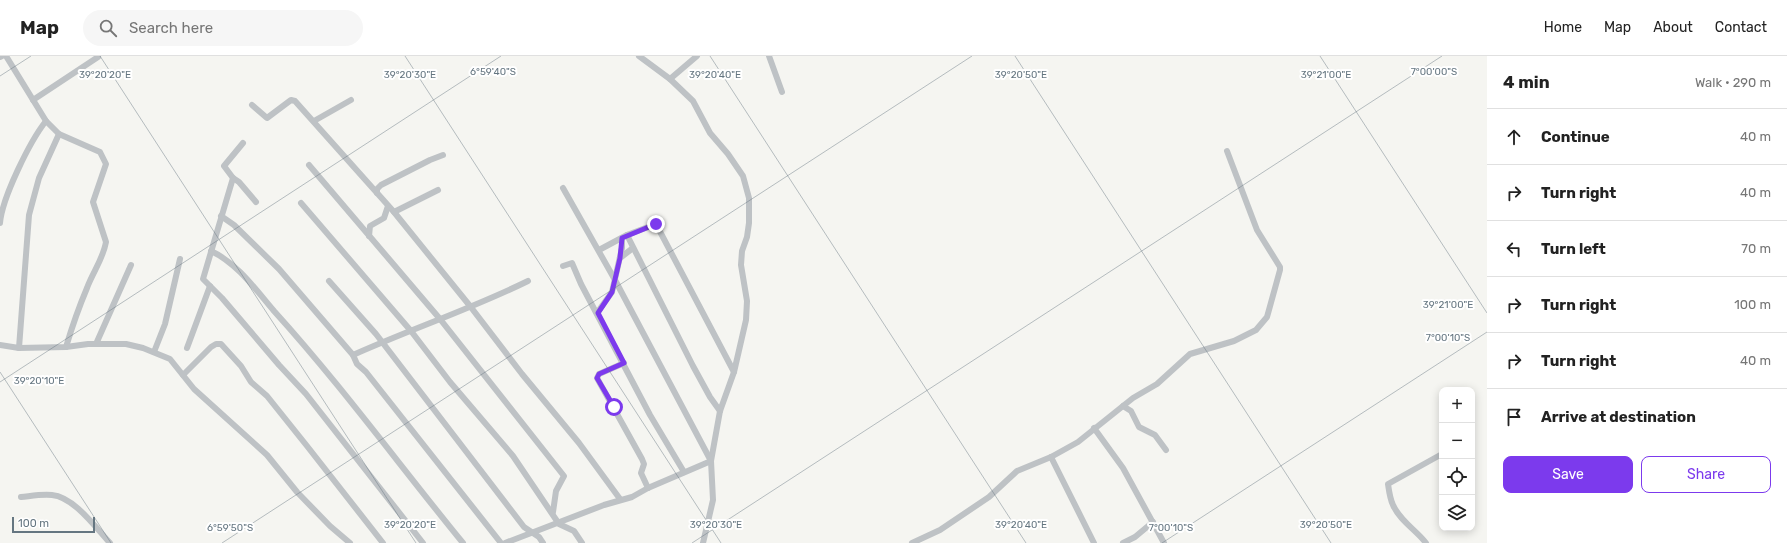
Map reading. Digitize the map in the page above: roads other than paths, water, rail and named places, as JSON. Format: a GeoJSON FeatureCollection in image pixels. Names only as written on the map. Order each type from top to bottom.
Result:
{"type":"FeatureCollection","features":[{"type":"Feature","properties":{"kind":"street"},"geometry":{"type":"LineString","coordinates":[[6,56],[46,121],[59,134],[100,152],[106,164],[93,202],[106,242],[101,260],[87,287],[66,347]]}},
{"type":"Feature","properties":{"kind":"street"},"geometry":{"type":"LineString","coordinates":[[639,56],[670,79],[693,101],[710,132],[738,168],[747,188],[747,237],[742,251],[741,265],[747,302],[746,320],[734,372],[720,411],[712,461],[713,500],[703,543]]}},
{"type":"Feature","properties":{"kind":"street"},"geometry":{"type":"LineString","coordinates":[[670,79],[697,56]]}},
{"type":"Feature","properties":{"kind":"street"},"geometry":{"type":"LineString","coordinates":[[769,56],[782,92]]}},
{"type":"Feature","properties":{"kind":"street"},"geometry":{"type":"LineString","coordinates":[[33,100],[98,57]]}},
{"type":"Feature","properties":{"kind":"street"},"geometry":{"type":"LineString","coordinates":[[252,105],[267,118],[291,100],[294,100],[314,121],[394,212],[470,306],[522,374],[579,443],[620,499]]}},
{"type":"Feature","properties":{"kind":"street"},"geometry":{"type":"LineString","coordinates":[[314,121],[351,100]]}},
{"type":"Feature","properties":{"kind":"street"},"geometry":{"type":"LineString","coordinates":[[0,223],[0,217],[5,200],[28,149],[46,121]]}},
{"type":"Feature","properties":{"kind":"street"},"geometry":{"type":"LineString","coordinates":[[19,348],[30,215],[39,178],[59,134]]}},
{"type":"Feature","properties":{"kind":"street"},"geometry":{"type":"LineString","coordinates":[[243,143],[224,166],[232,178],[239,182],[256,202]]}},
{"type":"Feature","properties":{"kind":"street"},"geometry":{"type":"LineString","coordinates":[[912,543],[940,530],[989,497],[1017,471],[1050,457],[1078,442],[1123,406],[1157,384],[1190,354],[1242,337],[1256,330],[1267,317],[1280,267],[1257,230],[1227,152]]}},
{"type":"Feature","properties":{"kind":"street"},"geometry":{"type":"LineString","coordinates":[[376,193],[377,189],[385,183],[442,155]]}},
{"type":"Feature","properties":{"kind":"street"},"geometry":{"type":"LineString","coordinates":[[309,165],[440,319],[564,476],[556,491],[553,512]]}},
{"type":"Feature","properties":{"kind":"street"},"geometry":{"type":"LineString","coordinates":[[232,178],[211,251],[202,276],[204,281],[306,394],[423,543]]}},
{"type":"Feature","properties":{"kind":"street"},"geometry":{"type":"LineString","coordinates":[[563,188],[599,250],[712,461]]}},
{"type":"Feature","properties":{"kind":"street"},"geometry":{"type":"LineString","coordinates":[[394,212],[438,190]]}},
{"type":"Feature","properties":{"kind":"street"},"geometry":{"type":"LineString","coordinates":[[301,204],[411,331],[450,382],[513,456],[553,512],[559,524],[574,531],[582,543]]}},
{"type":"Feature","properties":{"kind":"street"},"geometry":{"type":"LineString","coordinates":[[369,236],[370,226],[384,218],[388,206]]}},
{"type":"Feature","properties":{"kind":"street"},"geometry":{"type":"LineString","coordinates":[[221,216],[234,226],[279,270],[354,355],[357,364],[366,372],[501,543]]}},
{"type":"Feature","properties":{"kind":"street"},"geometry":{"type":"LineString","coordinates":[[599,250],[624,237],[656,224],[734,372]]}},
{"type":"Feature","properties":{"kind":"street"},"geometry":{"type":"LineString","coordinates":[[624,237],[633,248],[693,366],[710,397],[720,411]]}},
{"type":"Feature","properties":{"kind":"street"},"geometry":{"type":"LineString","coordinates":[[598,313],[599,309],[611,296],[624,237]]}},
{"type":"Feature","properties":{"kind":"street"},"geometry":{"type":"LineString","coordinates":[[620,258],[633,248]]}},
{"type":"Feature","properties":{"kind":"street"},"geometry":{"type":"LineString","coordinates":[[211,251],[222,256],[233,266],[288,326],[463,543]]}},
{"type":"Feature","properties":{"kind":"street"},"geometry":{"type":"LineString","coordinates":[[154,352],[165,324],[180,259]]}},
{"type":"Feature","properties":{"kind":"street"},"geometry":{"type":"LineString","coordinates":[[563,266],[572,263],[581,284],[598,313],[650,415],[684,472]]}},
{"type":"Feature","properties":{"kind":"street"},"geometry":{"type":"LineString","coordinates":[[96,344],[131,265]]}},
{"type":"Feature","properties":{"kind":"street"},"geometry":{"type":"LineString","coordinates":[[329,281],[348,301],[381,342],[524,527],[532,532],[543,543]]}},
{"type":"Feature","properties":{"kind":"street"},"geometry":{"type":"LineString","coordinates":[[354,355],[381,342],[491,299],[528,281]]}},
{"type":"Feature","properties":{"kind":"street"},"geometry":{"type":"LineString","coordinates":[[187,348],[210,286]]}},
{"type":"Feature","properties":{"kind":"street"},"geometry":{"type":"LineString","coordinates":[[0,345],[19,348],[126,344],[154,352],[170,359],[194,389],[267,456],[297,492],[330,526],[350,543]]}},
{"type":"Feature","properties":{"kind":"street"},"geometry":{"type":"LineString","coordinates":[[183,375],[212,347],[216,344],[221,344],[241,366],[251,382],[267,396],[383,543]]}},
{"type":"Feature","properties":{"kind":"street"},"geometry":{"type":"LineString","coordinates":[[624,363],[599,374],[597,378],[642,459],[644,464],[641,472],[648,488]]}},
{"type":"Feature","properties":{"kind":"street"},"geometry":{"type":"LineString","coordinates":[[1123,406],[1131,411],[1139,428],[1155,436],[1166,450]]}},
{"type":"Feature","properties":{"kind":"street"},"geometry":{"type":"LineString","coordinates":[[1094,428],[1123,468],[1164,543]]}},
{"type":"Feature","properties":{"kind":"street"},"geometry":{"type":"LineString","coordinates":[[1426,543],[1420,534],[1397,512],[1392,503],[1388,484],[1439,456]]}},
{"type":"Feature","properties":{"kind":"street"},"geometry":{"type":"LineString","coordinates":[[1050,457],[1094,543]]}},
{"type":"Feature","properties":{"kind":"street"},"geometry":{"type":"LineString","coordinates":[[504,543],[532,532],[559,524],[620,499],[632,497],[648,488],[712,461]]}},
{"type":"Feature","properties":{"kind":"street"},"geometry":{"type":"LineString","coordinates":[[21,497],[53,495],[71,504],[91,520],[110,543]]}},
{"type":"Feature","properties":{"kind":"street"},"geometry":{"type":"LineString","coordinates":[[1123,543],[1135,537],[1153,522]]}}]}
